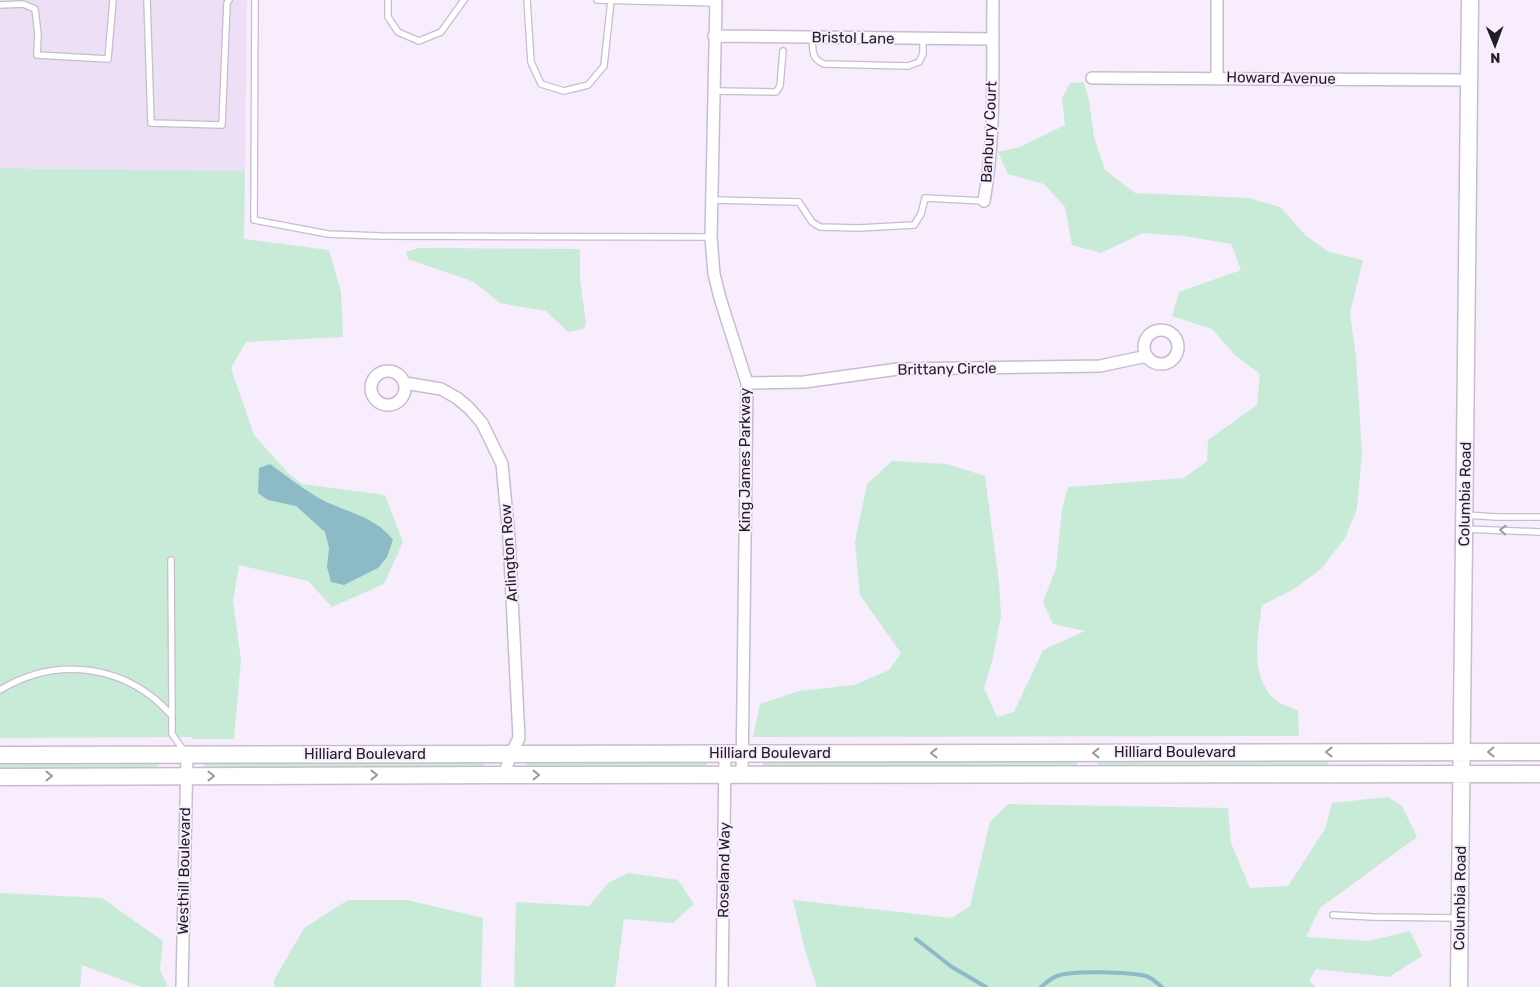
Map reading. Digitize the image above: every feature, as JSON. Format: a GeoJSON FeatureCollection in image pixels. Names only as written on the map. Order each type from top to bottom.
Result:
{"type":"FeatureCollection","features":[{"type":"Feature","properties":{"kind":"main road","name":"Columbia Road"},"geometry":{"type":"LineString","coordinates":[[1459,987],[1470,0]]}},
{"type":"Feature","properties":{"kind":"main road","name":"Hilliard Boulevard"},"geometry":{"type":"LineString","coordinates":[[0,755],[1540,752]]}},
{"type":"Feature","properties":{"kind":"main road","name":"Hilliard Boulevard"},"geometry":{"type":"LineString","coordinates":[[0,777],[1540,774]]}},
{"type":"Feature","properties":{"kind":"street","name":"Banbury Court"},"geometry":{"type":"LineString","coordinates":[[984,201],[989,175],[993,93],[993,0]]}},
{"type":"Feature","properties":{"kind":"street"},"geometry":{"type":"LineString","coordinates":[[1216,78],[1217,0]]}},
{"type":"Feature","properties":{"kind":"street","name":"King James Parkway"},"geometry":{"type":"LineString","coordinates":[[716,1],[711,237],[714,274],[747,383],[742,775]]}},
{"type":"Feature","properties":{"kind":"street","name":"Bristol Lane"},"geometry":{"type":"LineString","coordinates":[[714,36],[992,39]]}},
{"type":"Feature","properties":{"kind":"street","name":"Howard Avenue"},"geometry":{"type":"LineString","coordinates":[[1092,78],[1469,80]]}},
{"type":"Feature","properties":{"kind":"street","name":"Brittany Circle"},"geometry":{"type":"LineString","coordinates":[[747,383],[804,382],[898,369],[1100,366],[1147,356]]}},
{"type":"Feature","properties":{"kind":"street","name":"Arlington Row"},"geometry":{"type":"LineString","coordinates":[[405,383],[441,389],[457,398],[469,408],[482,423],[502,464],[509,538],[519,738],[504,775]]}},
{"type":"Feature","properties":{"kind":"street","name":"Roseland Way"},"geometry":{"type":"LineString","coordinates":[[722,987],[725,754]]}},
{"type":"Feature","properties":{"kind":"street","name":"Westhill Boulevard"},"geometry":{"type":"LineString","coordinates":[[182,987],[185,776],[187,755]]}},
{"type":"Feature","properties":{"kind":"lane"},"geometry":{"type":"LineString","coordinates":[[30,0],[30,7]]}},
{"type":"Feature","properties":{"kind":"lane"},"geometry":{"type":"LineString","coordinates":[[0,5],[23,4],[34,9],[38,34],[37,55],[108,59],[113,0]]}},
{"type":"Feature","properties":{"kind":"lane"},"geometry":{"type":"LineString","coordinates":[[147,0],[151,123],[222,125],[229,0]]}},
{"type":"Feature","properties":{"kind":"lane"},"geometry":{"type":"LineString","coordinates":[[256,0],[254,220],[328,234],[381,236],[711,237]]}},
{"type":"Feature","properties":{"kind":"lane"},"geometry":{"type":"LineString","coordinates":[[388,0],[388,17],[398,32],[419,41],[441,32],[464,0]]}},
{"type":"Feature","properties":{"kind":"lane"},"geometry":{"type":"LineString","coordinates":[[527,0],[531,62],[541,84],[564,91],[588,84],[604,66],[611,0]]}},
{"type":"Feature","properties":{"kind":"lane"},"geometry":{"type":"LineString","coordinates":[[597,0],[716,1]]}},
{"type":"Feature","properties":{"kind":"lane"},"geometry":{"type":"LineString","coordinates":[[812,37],[813,56],[817,62],[824,64],[893,67],[908,66],[919,62],[923,54],[923,38]]}},
{"type":"Feature","properties":{"kind":"lane"},"geometry":{"type":"LineString","coordinates":[[714,91],[776,92],[780,86],[782,51]]}},
{"type":"Feature","properties":{"kind":"lane","name":"Banbury Court"},"geometry":{"type":"LineString","coordinates":[[712,200],[799,202],[812,222],[820,227],[858,228],[914,225],[921,214],[925,198],[984,201]]}},
{"type":"Feature","properties":{"kind":"lane"},"geometry":{"type":"LineString","coordinates":[[1465,522],[1497,518],[1540,517]]}},
{"type":"Feature","properties":{"kind":"lane"},"geometry":{"type":"LineString","coordinates":[[1465,522],[1540,532]]}},
{"type":"Feature","properties":{"kind":"lane"},"geometry":{"type":"LineString","coordinates":[[171,560],[172,734],[187,755]]}},
{"type":"Feature","properties":{"kind":"lane"},"geometry":{"type":"LineString","coordinates":[[0,690],[21,678],[34,674],[89,670],[110,674],[141,688],[162,704],[172,716]]}},
{"type":"Feature","properties":{"kind":"lane"},"geometry":{"type":"LineString","coordinates":[[1333,915],[1460,918]]}},
{"type":"Feature","properties":{"kind":"shaded area"},"geometry":{"type":"Polygon","coordinates":[[[0,0],[247,0],[245,171],[0,168],[0,0]]]}},
{"type":"Feature","properties":{"kind":"green space"},"geometry":{"type":"Polygon","coordinates":[[[1084,82],[1089,100],[1094,137],[1105,170],[1135,193],[1249,198],[1280,207],[1306,236],[1329,252],[1363,260],[1350,313],[1356,357],[1362,453],[1357,509],[1345,538],[1321,569],[1294,589],[1262,605],[1257,652],[1260,675],[1264,686],[1273,698],[1298,711],[1299,736],[753,737],[760,704],[799,691],[854,685],[889,670],[901,653],[860,595],[855,542],[867,484],[892,461],[947,464],[985,476],[999,582],[1001,616],[993,658],[984,688],[997,717],[1014,712],[1043,650],[1085,631],[1053,624],[1043,602],[1056,568],[1062,509],[1068,487],[1184,478],[1207,461],[1208,440],[1257,405],[1260,374],[1236,356],[1212,329],[1172,316],[1179,292],[1241,270],[1231,244],[1184,236],[1143,233],[1101,253],[1072,245],[1065,207],[1044,184],[1008,174],[998,152],[1020,147],[1065,125],[1062,98],[1070,83],[1084,82]]]}},
{"type":"Feature","properties":{"kind":"green space"},"geometry":{"type":"Polygon","coordinates":[[[0,168],[245,171],[244,239],[329,250],[341,292],[343,337],[246,342],[231,368],[254,435],[288,473],[302,484],[385,495],[403,542],[384,584],[332,607],[308,581],[239,565],[233,601],[241,660],[234,739],[193,739],[191,737],[0,738],[0,168]]]}},
{"type":"Feature","properties":{"kind":"green space"},"geometry":{"type":"Polygon","coordinates":[[[418,248],[580,249],[580,279],[586,323],[584,329],[568,332],[546,311],[500,303],[474,282],[408,259],[406,252],[418,248]]]}},
{"type":"Feature","properties":{"kind":"green space"},"geometry":{"type":"Polygon","coordinates":[[[1099,759],[1328,759],[1329,767],[1098,767],[1097,762],[1099,759]]]}},
{"type":"Feature","properties":{"kind":"green space"},"geometry":{"type":"Polygon","coordinates":[[[481,761],[485,765],[482,768],[206,768],[204,765],[205,763],[481,761]]]}},
{"type":"Feature","properties":{"kind":"green space"},"geometry":{"type":"Polygon","coordinates":[[[531,761],[705,761],[707,767],[529,768],[526,764],[531,761]]]}},
{"type":"Feature","properties":{"kind":"green space"},"geometry":{"type":"Polygon","coordinates":[[[763,761],[1077,761],[1077,767],[763,767],[763,761]]]}},
{"type":"Feature","properties":{"kind":"green space"},"geometry":{"type":"Polygon","coordinates":[[[0,762],[160,762],[156,767],[150,769],[0,769],[0,762]]]}},
{"type":"Feature","properties":{"kind":"green space"},"geometry":{"type":"Polygon","coordinates":[[[1388,797],[1402,806],[1417,837],[1320,908],[1306,937],[1368,941],[1410,931],[1422,956],[1389,977],[1316,969],[1309,981],[1316,987],[817,987],[805,950],[793,900],[952,918],[970,906],[990,822],[1008,804],[1228,808],[1231,843],[1250,888],[1288,886],[1325,829],[1332,803],[1388,797]]]}},
{"type":"Feature","properties":{"kind":"green space"},"geometry":{"type":"Polygon","coordinates":[[[628,873],[678,880],[694,904],[673,923],[624,919],[615,987],[514,987],[516,902],[589,906],[608,883],[628,873]]]}},
{"type":"Feature","properties":{"kind":"green space"},"geometry":{"type":"Polygon","coordinates":[[[0,893],[102,898],[163,941],[160,970],[167,985],[166,987],[141,987],[82,965],[80,987],[0,987],[0,893]]]}},
{"type":"Feature","properties":{"kind":"green space"},"geometry":{"type":"Polygon","coordinates":[[[348,900],[407,900],[483,918],[481,987],[274,987],[274,980],[304,928],[348,900]]]}},
{"type":"Feature","properties":{"kind":"water"},"geometry":{"type":"Polygon","coordinates":[[[270,464],[317,497],[368,519],[386,532],[393,540],[387,557],[378,568],[344,585],[331,582],[327,567],[329,548],[325,532],[296,506],[268,500],[258,493],[259,468],[270,464]]]}},
{"type":"Feature","properties":{"kind":"waterway"},"geometry":{"type":"LineString","coordinates":[[916,939],[952,967],[986,987]]}},
{"type":"Feature","properties":{"kind":"waterway"},"geometry":{"type":"LineString","coordinates":[[1041,987],[1053,978],[1064,974],[1101,972],[1146,976],[1162,987]]}}]}
